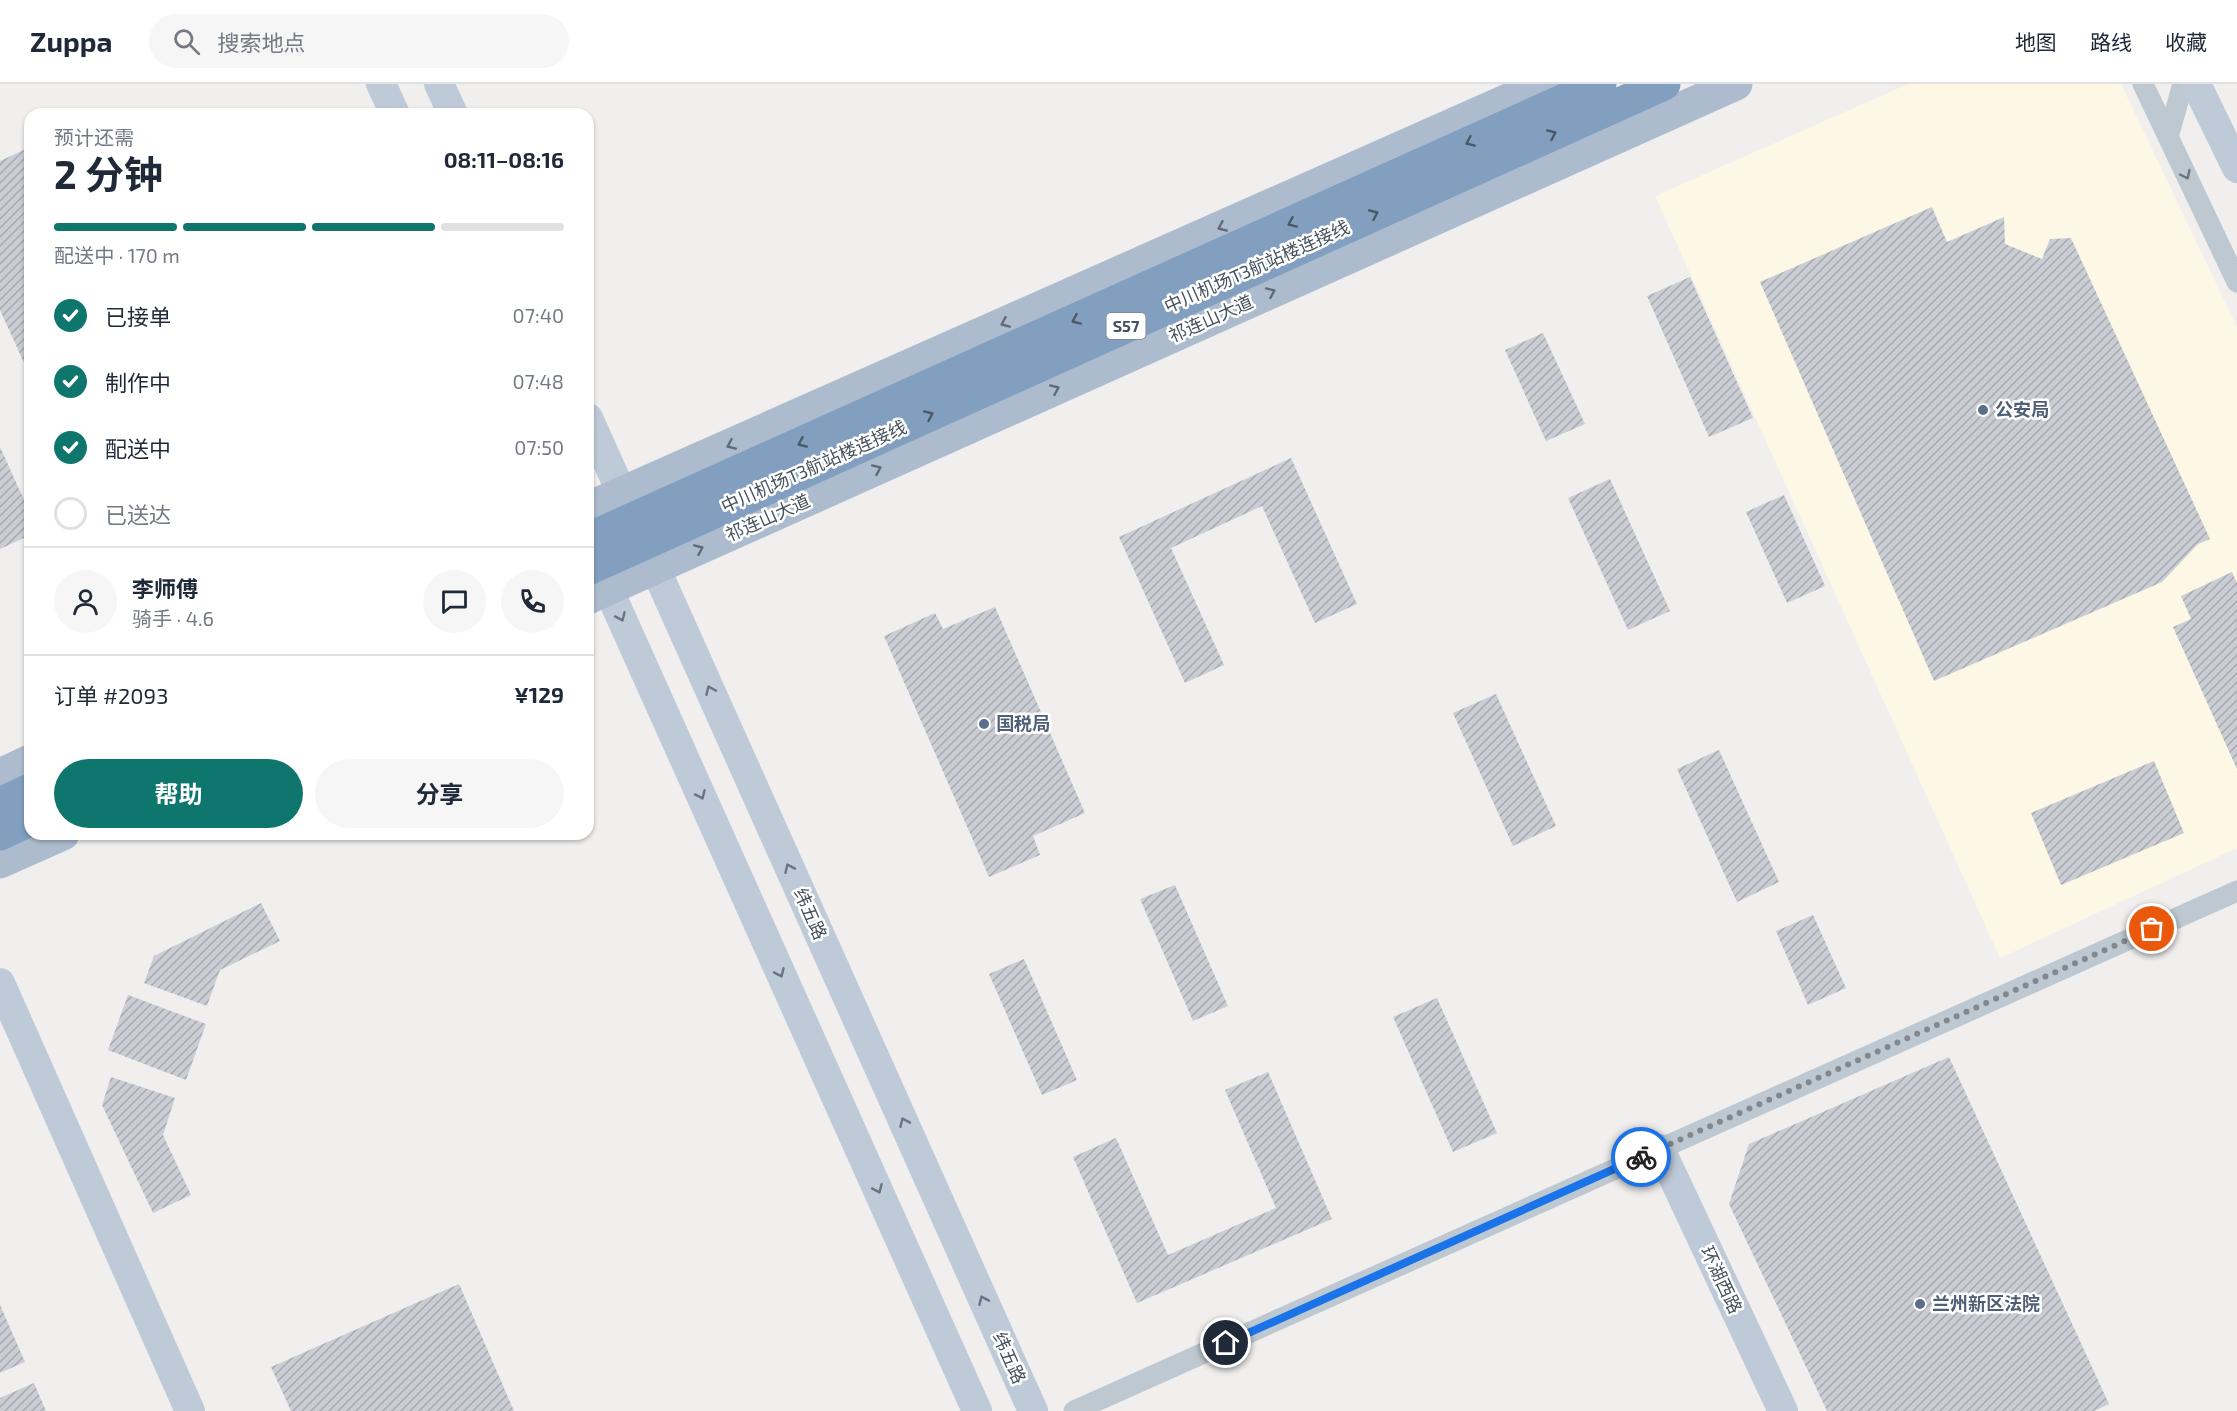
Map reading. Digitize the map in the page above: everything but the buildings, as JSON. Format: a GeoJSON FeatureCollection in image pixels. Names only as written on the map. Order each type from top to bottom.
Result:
{"type":"FeatureCollection","features":[{"type":"Feature","properties":{"kind":"highway","name":"中川机场T3航站楼连接线"},"geometry":{"type":"LineString","coordinates":[[594,536],[1600,84]]}},
{"type":"Feature","properties":{"kind":"highway","name":"中川机场T3航站楼连接线"},"geometry":{"type":"LineString","coordinates":[[595,585],[1664,84]]}},
{"type":"Feature","properties":{"kind":"highway"},"geometry":{"type":"LineString","coordinates":[[0,804],[24,793]]}},
{"type":"Feature","properties":{"kind":"highway"},"geometry":{"type":"LineString","coordinates":[[0,834],[24,823]]}},
{"type":"Feature","properties":{"kind":"main road"},"geometry":{"type":"LineString","coordinates":[[594,505],[1544,84]]}},
{"type":"Feature","properties":{"kind":"main road","name":"祁连山大道"},"geometry":{"type":"LineString","coordinates":[[595,585],[655,568],[1736,84]]}},
{"type":"Feature","properties":{"kind":"main road"},"geometry":{"type":"LineString","coordinates":[[0,775],[24,764]]}},
{"type":"Feature","properties":{"kind":"main road"},"geometry":{"type":"LineString","coordinates":[[0,862],[50,840]]}},
{"type":"Feature","properties":{"kind":"street"},"geometry":{"type":"LineString","coordinates":[[381,84],[392,108]]}},
{"type":"Feature","properties":{"kind":"street"},"geometry":{"type":"LineString","coordinates":[[439,84],[450,108]]}},
{"type":"Feature","properties":{"kind":"street"},"geometry":{"type":"LineString","coordinates":[[2144,84],[2237,282]]}},
{"type":"Feature","properties":{"kind":"street"},"geometry":{"type":"LineString","coordinates":[[2168,137],[2183,84]]}},
{"type":"Feature","properties":{"kind":"street"},"geometry":{"type":"LineString","coordinates":[[2196,84],[2237,168]]}},
{"type":"Feature","properties":{"kind":"street","name":"纬五路"},"geometry":{"type":"LineString","coordinates":[[594,431],[1033,1411]]}},
{"type":"Feature","properties":{"kind":"street"},"geometry":{"type":"LineString","coordinates":[[595,585],[977,1411]]}},
{"type":"Feature","properties":{"kind":"street"},"geometry":{"type":"LineString","coordinates":[[1074,1411],[2237,891]]}},
{"type":"Feature","properties":{"kind":"street"},"geometry":{"type":"LineString","coordinates":[[0,984],[190,1411]]}},
{"type":"Feature","properties":{"kind":"street","name":"环湖西路"},"geometry":{"type":"LineString","coordinates":[[1660,1149],[1783,1411]]}},
{"type":"Feature","properties":{"kind":"shaded area"},"geometry":{"type":"Polygon","coordinates":[[[1908,84],[2121,84],[2237,327],[2237,848],[2000,958],[1655,196],[1908,84]]]}},
{"type":"Feature","properties":{"kind":"way so far"},"geometry":{"type":"LineString","coordinates":[[1641,1157],[2152,929]]}},
{"type":"Feature","properties":{"kind":"place","name":"公安局"},"geometry":{"type":"Point","coordinates":[1983,410]}},
{"type":"Feature","properties":{"kind":"place","name":"国税局"},"geometry":{"type":"Point","coordinates":[984,724]}},
{"type":"Feature","properties":{"kind":"place","name":"兰州新区法院"},"geometry":{"type":"Point","coordinates":[1920,1304]}},
{"type":"Feature","properties":{"kind":"route"},"geometry":{"type":"LineString","coordinates":[[1226,1343],[1641,1157]]}}]}
